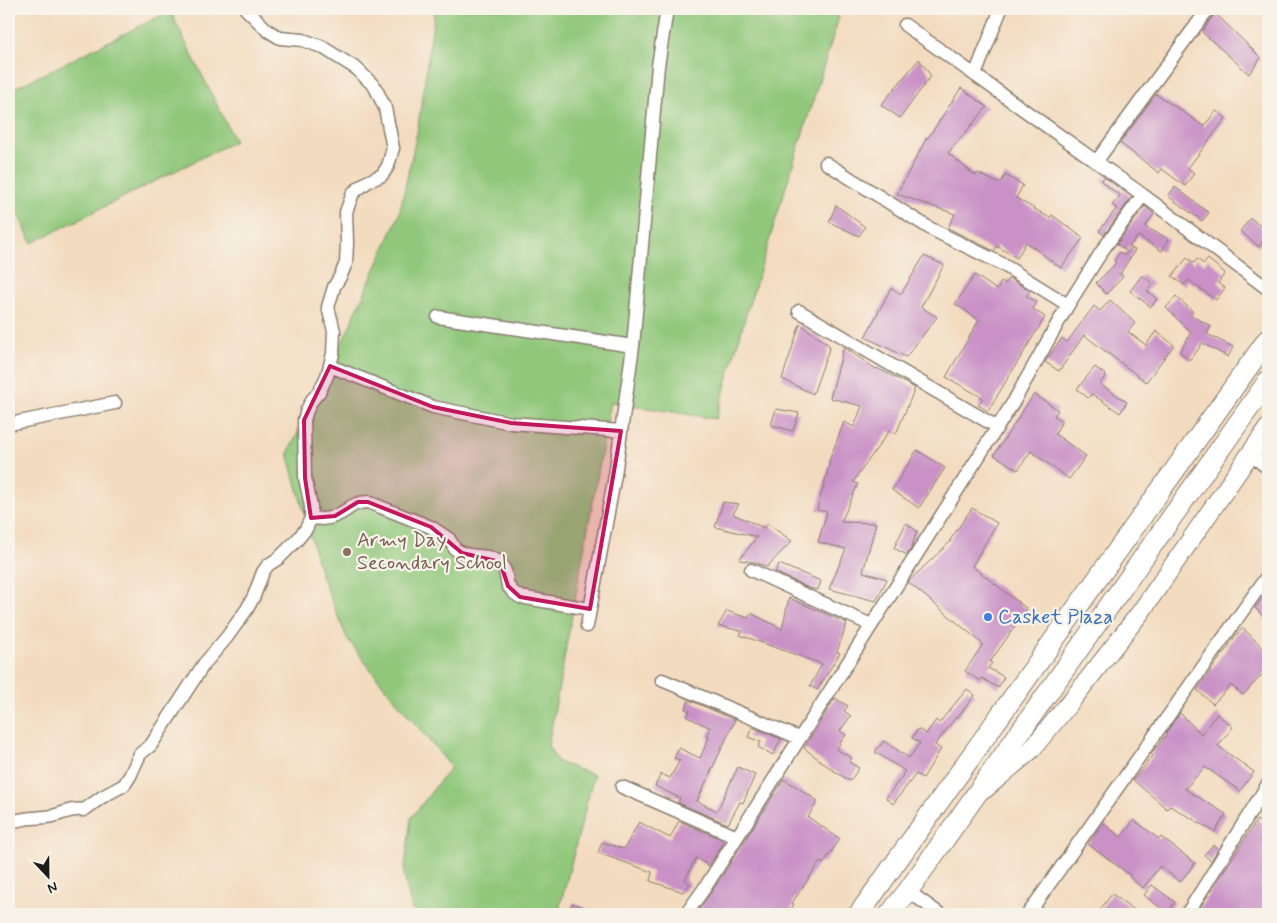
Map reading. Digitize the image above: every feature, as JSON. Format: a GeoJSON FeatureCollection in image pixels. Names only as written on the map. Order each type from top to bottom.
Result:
{"type":"FeatureCollection","features":[{"type":"Feature","properties":{"kind":"highway"},"geometry":{"type":"LineString","coordinates":[[860,914],[1268,339]]}},
{"type":"Feature","properties":{"kind":"highway"},"geometry":{"type":"LineString","coordinates":[[890,914],[1268,382]]}},
{"type":"Feature","properties":{"kind":"main road"},"geometry":{"type":"LineString","coordinates":[[972,801],[1032,750],[1068,705],[1140,613],[1268,428]]}},
{"type":"Feature","properties":{"kind":"street"},"geometry":{"type":"LineString","coordinates":[[9,823],[18,819],[52,816],[77,809],[84,810],[124,785],[133,771],[140,754],[151,745],[204,664],[247,609],[263,572],[268,565],[279,558],[296,541],[312,518],[305,478],[304,420],[312,400],[319,392],[333,354],[334,331],[328,308],[331,296],[346,263],[346,212],[353,193],[367,182],[382,175],[388,166],[393,148],[385,108],[376,87],[357,69],[311,42],[280,38],[267,30],[246,9]]}},
{"type":"Feature","properties":{"kind":"street"},"geometry":{"type":"LineString","coordinates":[[587,626],[615,476],[621,431],[632,346],[658,66],[667,9]]}},
{"type":"Feature","properties":{"kind":"street"},"geometry":{"type":"LineString","coordinates":[[975,75],[1001,9]]}},
{"type":"Feature","properties":{"kind":"street"},"geometry":{"type":"LineString","coordinates":[[1096,162],[1208,9]]}},
{"type":"Feature","properties":{"kind":"street"},"geometry":{"type":"LineString","coordinates":[[906,25],[1143,195],[1268,289]]}},
{"type":"Feature","properties":{"kind":"street"},"geometry":{"type":"LineString","coordinates":[[826,163],[931,228],[1002,264],[1068,305]]}},
{"type":"Feature","properties":{"kind":"street"},"geometry":{"type":"LineString","coordinates":[[686,914],[737,837],[997,427],[1068,305],[1104,248],[1143,195]]}},
{"type":"Feature","properties":{"kind":"street"},"geometry":{"type":"LineString","coordinates":[[799,311],[997,427]]}},
{"type":"Feature","properties":{"kind":"street"},"geometry":{"type":"LineString","coordinates":[[438,317],[632,346]]}},
{"type":"Feature","properties":{"kind":"street"},"geometry":{"type":"LineString","coordinates":[[330,366],[433,407],[511,423],[621,431]]}},
{"type":"Feature","properties":{"kind":"street"},"geometry":{"type":"LineString","coordinates":[[9,424],[115,403]]}},
{"type":"Feature","properties":{"kind":"street"},"geometry":{"type":"LineString","coordinates":[[1250,454],[1268,468]]}},
{"type":"Feature","properties":{"kind":"street"},"geometry":{"type":"LineString","coordinates":[[312,518],[323,519],[335,516],[358,502],[368,502],[430,527],[449,539],[455,548],[462,553],[488,557],[500,562],[506,571],[508,586],[520,597],[590,609]]}},
{"type":"Feature","properties":{"kind":"street"},"geometry":{"type":"LineString","coordinates":[[751,570],[871,625]]}},
{"type":"Feature","properties":{"kind":"street"},"geometry":{"type":"LineString","coordinates":[[1028,914],[1268,575]]}},
{"type":"Feature","properties":{"kind":"street"},"geometry":{"type":"LineString","coordinates":[[662,680],[799,738]]}},
{"type":"Feature","properties":{"kind":"street"},"geometry":{"type":"LineString","coordinates":[[1187,914],[1268,784]]}},
{"type":"Feature","properties":{"kind":"street"},"geometry":{"type":"LineString","coordinates":[[622,787],[737,837]]}},
{"type":"Feature","properties":{"kind":"street"},"geometry":{"type":"LineString","coordinates":[[908,891],[940,914]]}},
{"type":"Feature","properties":{"kind":"highlighted area"},"geometry":{"type":"Polygon","coordinates":[[[330,366],[433,407],[511,423],[621,431],[590,609],[520,597],[508,586],[500,562],[462,553],[431,527],[368,502],[358,502],[335,516],[311,518],[305,478],[304,420],[330,366]]]}},
{"type":"Feature","properties":{"kind":"green space"},"geometry":{"type":"Polygon","coordinates":[[[435,9],[806,9],[839,17],[745,318],[716,419],[611,402],[548,746],[558,762],[594,775],[558,914],[424,914],[412,910],[404,875],[411,818],[451,767],[374,674],[347,638],[321,575],[288,453],[343,341],[399,215],[417,133],[435,9]]]}},
{"type":"Feature","properties":{"kind":"green space"},"geometry":{"type":"Polygon","coordinates":[[[170,11],[235,141],[32,243],[9,197],[9,91],[170,11]]]}},
{"type":"Feature","properties":{"kind":"building"},"geometry":{"type":"Polygon","coordinates":[[[1215,13],[1261,58],[1249,74],[1202,32],[1215,13]]]}},
{"type":"Feature","properties":{"kind":"building"},"geometry":{"type":"Polygon","coordinates":[[[919,59],[931,76],[900,118],[881,105],[919,59]]]}},
{"type":"Feature","properties":{"kind":"building"},"geometry":{"type":"Polygon","coordinates":[[[961,88],[987,107],[948,153],[976,176],[977,173],[1000,184],[1005,175],[1023,185],[1016,198],[1050,218],[1052,215],[1083,238],[1061,268],[1026,242],[1017,258],[997,246],[994,251],[948,228],[955,214],[897,194],[927,137],[961,88]]]}},
{"type":"Feature","properties":{"kind":"building"},"geometry":{"type":"Polygon","coordinates":[[[1156,94],[1204,126],[1216,111],[1226,118],[1188,168],[1194,173],[1185,186],[1162,169],[1159,173],[1120,143],[1156,94]]]}},
{"type":"Feature","properties":{"kind":"building"},"geometry":{"type":"Polygon","coordinates":[[[1104,177],[1132,197],[1104,235],[1099,231],[1117,208],[1112,205],[1120,196],[1101,181],[1104,177]]]}},
{"type":"Feature","properties":{"kind":"building"},"geometry":{"type":"Polygon","coordinates":[[[1175,187],[1209,213],[1202,221],[1168,196],[1175,187]]]}},
{"type":"Feature","properties":{"kind":"building"},"geometry":{"type":"Polygon","coordinates":[[[836,205],[865,227],[859,236],[829,222],[836,205]]]}},
{"type":"Feature","properties":{"kind":"building"},"geometry":{"type":"Polygon","coordinates":[[[1145,206],[1154,214],[1145,227],[1169,239],[1162,251],[1138,236],[1126,251],[1117,244],[1145,206]]]}},
{"type":"Feature","properties":{"kind":"building"},"geometry":{"type":"Polygon","coordinates":[[[1251,218],[1268,233],[1259,247],[1240,231],[1251,218]]]}},
{"type":"Feature","properties":{"kind":"building"},"geometry":{"type":"Polygon","coordinates":[[[1132,248],[1135,250],[1120,274],[1123,277],[1106,294],[1096,283],[1116,263],[1114,261],[1120,252],[1124,255],[1132,248]]]}},
{"type":"Feature","properties":{"kind":"building"},"geometry":{"type":"Polygon","coordinates":[[[924,256],[944,265],[921,307],[937,317],[906,357],[865,337],[891,288],[901,294],[924,256]]]}},
{"type":"Feature","properties":{"kind":"building"},"geometry":{"type":"Polygon","coordinates":[[[1187,258],[1194,263],[1197,259],[1204,264],[1208,259],[1225,273],[1218,283],[1225,288],[1216,300],[1188,280],[1184,285],[1172,276],[1187,258]]]}},
{"type":"Feature","properties":{"kind":"building"},"geometry":{"type":"Polygon","coordinates":[[[975,275],[997,290],[1001,282],[1005,284],[1009,278],[1030,291],[1026,296],[1037,302],[1033,309],[1045,317],[988,411],[978,405],[983,398],[946,377],[979,320],[955,304],[975,275]]]}},
{"type":"Feature","properties":{"kind":"building"},"geometry":{"type":"Polygon","coordinates":[[[1142,275],[1153,284],[1147,291],[1157,299],[1151,307],[1130,291],[1142,275]]]}},
{"type":"Feature","properties":{"kind":"building"},"geometry":{"type":"Polygon","coordinates":[[[1176,296],[1193,312],[1190,315],[1211,326],[1207,334],[1233,347],[1228,357],[1202,343],[1189,360],[1180,352],[1191,332],[1166,308],[1176,296]]]}},
{"type":"Feature","properties":{"kind":"building"},"geometry":{"type":"Polygon","coordinates":[[[1110,300],[1135,323],[1128,332],[1146,345],[1156,331],[1174,345],[1146,382],[1084,335],[1059,371],[1045,362],[1062,338],[1067,342],[1094,306],[1100,311],[1110,300]]]}},
{"type":"Feature","properties":{"kind":"building"},"geometry":{"type":"Polygon","coordinates":[[[800,324],[830,346],[813,394],[782,379],[800,324]]]}},
{"type":"Feature","properties":{"kind":"building"},"geometry":{"type":"Polygon","coordinates":[[[844,347],[876,369],[915,388],[896,434],[889,431],[853,482],[858,484],[841,522],[876,523],[863,572],[887,579],[876,601],[829,589],[846,549],[818,542],[827,512],[817,510],[829,461],[844,422],[854,427],[862,406],[830,398],[844,347]]]}},
{"type":"Feature","properties":{"kind":"building"},"geometry":{"type":"Polygon","coordinates":[[[1095,367],[1106,375],[1100,384],[1127,402],[1120,413],[1092,394],[1088,398],[1077,389],[1095,367]]]}},
{"type":"Feature","properties":{"kind":"building"},"geometry":{"type":"Polygon","coordinates":[[[1034,394],[1058,410],[1054,416],[1062,421],[1055,434],[1086,456],[1069,479],[1031,451],[1018,470],[994,455],[1034,394]]]}},
{"type":"Feature","properties":{"kind":"building"},"geometry":{"type":"Polygon","coordinates":[[[776,409],[799,413],[793,431],[771,425],[776,409]]]}},
{"type":"Feature","properties":{"kind":"building"},"geometry":{"type":"Polygon","coordinates":[[[917,450],[945,468],[919,508],[892,490],[917,450]]]}},
{"type":"Feature","properties":{"kind":"building"},"geometry":{"type":"Polygon","coordinates":[[[723,502],[739,504],[733,514],[764,528],[768,524],[792,541],[767,567],[754,562],[739,560],[757,537],[715,527],[723,502]]]}},
{"type":"Feature","properties":{"kind":"building"},"geometry":{"type":"Polygon","coordinates":[[[972,508],[997,523],[972,566],[1027,609],[990,662],[992,663],[988,668],[1004,677],[998,688],[982,678],[980,681],[965,671],[983,644],[908,582],[951,541],[972,508]]]}},
{"type":"Feature","properties":{"kind":"building"},"geometry":{"type":"Polygon","coordinates":[[[906,523],[917,531],[907,555],[894,548],[906,523]]]}},
{"type":"Feature","properties":{"kind":"building"},"geometry":{"type":"Polygon","coordinates":[[[779,564],[821,581],[818,590],[809,588],[775,572],[779,564]]]}},
{"type":"Feature","properties":{"kind":"building"},"geometry":{"type":"Polygon","coordinates":[[[1268,591],[1268,621],[1255,608],[1268,591]]]}},
{"type":"Feature","properties":{"kind":"building"},"geometry":{"type":"Polygon","coordinates":[[[789,598],[847,623],[837,652],[840,653],[817,690],[810,686],[822,664],[740,635],[742,631],[718,626],[727,611],[748,618],[751,613],[782,629],[789,598]]]}},
{"type":"Feature","properties":{"kind":"building"},"geometry":{"type":"Polygon","coordinates":[[[1243,628],[1268,653],[1268,670],[1243,695],[1231,685],[1213,704],[1197,690],[1243,628]]]}},
{"type":"Feature","properties":{"kind":"building"},"geometry":{"type":"Polygon","coordinates":[[[967,689],[975,695],[935,745],[941,749],[923,778],[916,774],[893,804],[886,798],[905,771],[875,752],[884,741],[909,758],[920,743],[912,738],[918,729],[926,734],[936,720],[939,723],[967,689]]]}},
{"type":"Feature","properties":{"kind":"building"},"geometry":{"type":"Polygon","coordinates":[[[835,698],[848,706],[844,711],[851,716],[840,731],[846,735],[836,749],[852,758],[849,762],[859,768],[850,781],[804,748],[835,698]]]}},
{"type":"Feature","properties":{"kind":"building"},"geometry":{"type":"Polygon","coordinates":[[[689,700],[735,720],[697,801],[717,811],[738,767],[755,775],[743,803],[740,802],[728,824],[678,803],[680,798],[655,786],[661,774],[670,778],[680,760],[674,758],[679,748],[700,758],[709,737],[707,736],[711,728],[687,717],[690,711],[685,709],[689,700]]]}},
{"type":"Feature","properties":{"kind":"building"},"geometry":{"type":"Polygon","coordinates":[[[1180,713],[1201,734],[1217,714],[1233,727],[1218,746],[1254,772],[1240,791],[1205,767],[1185,789],[1226,814],[1215,832],[1170,806],[1167,809],[1133,780],[1153,756],[1151,754],[1167,734],[1180,713]]]}},
{"type":"Feature","properties":{"kind":"building"},"geometry":{"type":"Polygon","coordinates":[[[752,727],[781,739],[773,755],[758,747],[761,742],[748,737],[752,727]]]}},
{"type":"Feature","properties":{"kind":"building"},"geometry":{"type":"Polygon","coordinates":[[[784,779],[818,801],[808,817],[840,839],[823,864],[820,862],[792,903],[794,904],[788,914],[696,914],[713,890],[784,779]]]}},
{"type":"Feature","properties":{"kind":"building"},"geometry":{"type":"Polygon","coordinates":[[[1134,820],[1159,839],[1161,837],[1195,863],[1180,882],[1160,866],[1143,888],[1129,877],[1130,875],[1088,844],[1103,823],[1121,837],[1134,820]]]}},
{"type":"Feature","properties":{"kind":"building"},"geometry":{"type":"Polygon","coordinates":[[[1257,820],[1268,828],[1268,914],[1196,914],[1257,820]]]}},
{"type":"Feature","properties":{"kind":"building"},"geometry":{"type":"Polygon","coordinates":[[[679,821],[724,842],[709,866],[696,858],[685,880],[690,884],[683,892],[650,881],[652,872],[598,853],[602,842],[624,849],[639,822],[670,838],[679,821]]]}},
{"type":"Feature","properties":{"kind":"building"},"geometry":{"type":"Polygon","coordinates":[[[1213,845],[1218,849],[1211,861],[1204,855],[1213,845]]]}},
{"type":"Feature","properties":{"kind":"building"},"geometry":{"type":"Polygon","coordinates":[[[1152,885],[1175,902],[1167,913],[1144,895],[1152,885]]]}},
{"type":"Feature","properties":{"kind":"building"},"geometry":{"type":"Polygon","coordinates":[[[1112,894],[1140,914],[1097,914],[1112,894]]]}},
{"type":"Feature","properties":{"kind":"building"},"geometry":{"type":"Polygon","coordinates":[[[573,903],[599,913],[599,914],[568,914],[573,903]]]}},
{"type":"Feature","properties":{"kind":"place","name":"Army Day Secondary School"},"geometry":{"type":"Point","coordinates":[347,552]}},
{"type":"Feature","properties":{"kind":"place","name":"Casket Plaza"},"geometry":{"type":"Point","coordinates":[988,617]}}]}
